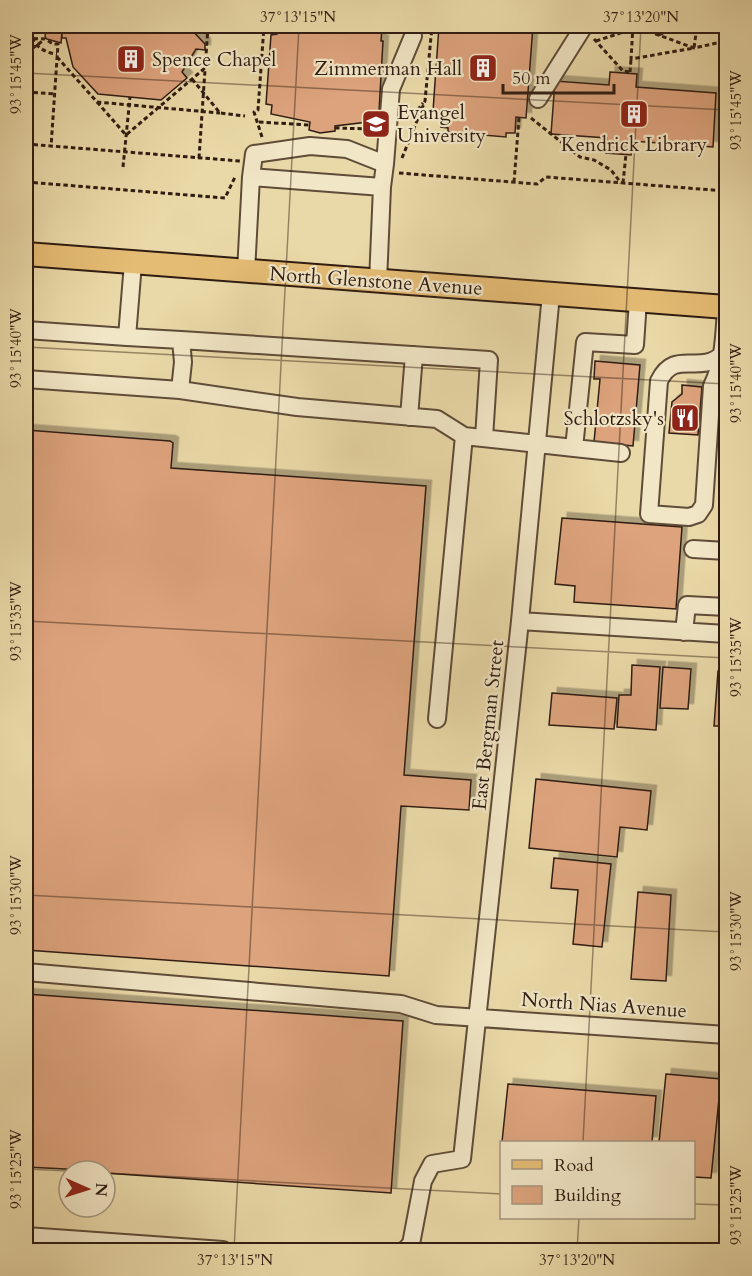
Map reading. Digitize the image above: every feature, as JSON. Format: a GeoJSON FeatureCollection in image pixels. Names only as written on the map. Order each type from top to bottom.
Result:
{"type":"FeatureCollection","features":[{"type":"Feature","properties":{"kind":"main road","name":"North Glenstone Avenue"},"geometry":{"type":"LineString","coordinates":[[26,255],[638,300],[726,309]]}},
{"type":"Feature","properties":{"kind":"street"},"geometry":{"type":"LineString","coordinates":[[538,99],[587,31]]}},
{"type":"Feature","properties":{"kind":"street"},"geometry":{"type":"LineString","coordinates":[[378,282],[382,187],[391,168],[391,88],[413,36]]}},
{"type":"Feature","properties":{"kind":"street"},"geometry":{"type":"LineString","coordinates":[[246,272],[244,176],[254,154],[310,146],[347,149],[391,168]]}},
{"type":"Feature","properties":{"kind":"street"},"geometry":{"type":"LineString","coordinates":[[244,176],[382,187]]}},
{"type":"Feature","properties":{"kind":"street"},"geometry":{"type":"LineString","coordinates":[[127,337],[133,263]]}},
{"type":"Feature","properties":{"kind":"street","name":"East Bergman Street"},"geometry":{"type":"LineString","coordinates":[[405,1251],[411,1244],[423,1180],[432,1164],[462,1159],[520,621],[552,294]]}},
{"type":"Feature","properties":{"kind":"street"},"geometry":{"type":"LineString","coordinates":[[574,448],[585,342],[635,345],[638,300]]}},
{"type":"Feature","properties":{"kind":"street"},"geometry":{"type":"LineString","coordinates":[[723,354],[715,362],[672,364],[664,371],[659,381],[649,514],[689,517],[698,514],[704,505],[712,386],[720,370],[723,354],[726,309]]}},
{"type":"Feature","properties":{"kind":"street"},"geometry":{"type":"LineString","coordinates":[[26,330],[489,360],[483,438]]}},
{"type":"Feature","properties":{"kind":"street"},"geometry":{"type":"LineString","coordinates":[[180,390],[183,362],[181,340]]}},
{"type":"Feature","properties":{"kind":"street"},"geometry":{"type":"LineString","coordinates":[[409,417],[414,355]]}},
{"type":"Feature","properties":{"kind":"street"},"geometry":{"type":"LineString","coordinates":[[26,379],[180,390],[297,407],[437,419],[464,436],[621,453]]}},
{"type":"Feature","properties":{"kind":"street"},"geometry":{"type":"LineString","coordinates":[[437,719],[464,436]]}},
{"type":"Feature","properties":{"kind":"street"},"geometry":{"type":"LineString","coordinates":[[693,549],[726,551]]}},
{"type":"Feature","properties":{"kind":"street"},"geometry":{"type":"LineString","coordinates":[[684,632],[687,605],[726,607]]}},
{"type":"Feature","properties":{"kind":"street"},"geometry":{"type":"LineString","coordinates":[[520,621],[684,632],[726,629]]}},
{"type":"Feature","properties":{"kind":"street","name":"North Nias Avenue"},"geometry":{"type":"LineString","coordinates":[[26,972],[401,1004],[436,1015],[726,1035]]}},
{"type":"Feature","properties":{"kind":"street"},"geometry":{"type":"LineString","coordinates":[[26,1236],[223,1251]]}},
{"type":"Feature","properties":{"kind":"path"},"geometry":{"type":"LineString","coordinates":[[199,158],[208,26]]}},
{"type":"Feature","properties":{"kind":"path"},"geometry":{"type":"LineString","coordinates":[[263,144],[259,122],[254,112],[258,110],[264,26]]}},
{"type":"Feature","properties":{"kind":"path"},"geometry":{"type":"LineString","coordinates":[[391,168],[425,101],[432,26]]}},
{"type":"Feature","properties":{"kind":"path"},"geometry":{"type":"LineString","coordinates":[[649,31],[651,26]]}},
{"type":"Feature","properties":{"kind":"path"},"geometry":{"type":"LineString","coordinates":[[659,35],[676,26]]}},
{"type":"Feature","properties":{"kind":"path"},"geometry":{"type":"LineString","coordinates":[[694,48],[697,26]]}},
{"type":"Feature","properties":{"kind":"path"},"geometry":{"type":"LineString","coordinates":[[718,26],[726,33]]}},
{"type":"Feature","properties":{"kind":"path"},"geometry":{"type":"LineString","coordinates":[[587,31],[623,71],[630,73],[633,27]]}},
{"type":"Feature","properties":{"kind":"path"},"geometry":{"type":"LineString","coordinates":[[596,42],[633,27],[694,48]]}},
{"type":"Feature","properties":{"kind":"path"},"geometry":{"type":"LineString","coordinates":[[26,38],[45,39],[58,44],[51,147]]}},
{"type":"Feature","properties":{"kind":"path"},"geometry":{"type":"LineString","coordinates":[[32,38],[36,45],[57,56],[126,135]]}},
{"type":"Feature","properties":{"kind":"path"},"geometry":{"type":"LineString","coordinates":[[26,53],[45,39]]}},
{"type":"Feature","properties":{"kind":"path"},"geometry":{"type":"LineString","coordinates":[[631,59],[726,41]]}},
{"type":"Feature","properties":{"kind":"path"},"geometry":{"type":"LineString","coordinates":[[126,135],[205,68]]}},
{"type":"Feature","properties":{"kind":"path"},"geometry":{"type":"LineString","coordinates":[[192,79],[220,113]]}},
{"type":"Feature","properties":{"kind":"path"},"geometry":{"type":"LineString","coordinates":[[26,92],[55,94]]}},
{"type":"Feature","properties":{"kind":"path"},"geometry":{"type":"LineString","coordinates":[[123,167],[130,97]]}},
{"type":"Feature","properties":{"kind":"path"},"geometry":{"type":"LineString","coordinates":[[413,116],[425,101]]}},
{"type":"Feature","properties":{"kind":"path"},"geometry":{"type":"LineString","coordinates":[[97,102],[245,116]]}},
{"type":"Feature","properties":{"kind":"path"},"geometry":{"type":"LineString","coordinates":[[514,182],[519,117]]}},
{"type":"Feature","properties":{"kind":"path"},"geometry":{"type":"LineString","coordinates":[[531,118],[580,157],[594,160],[611,170],[622,183],[626,154]]}},
{"type":"Feature","properties":{"kind":"path"},"geometry":{"type":"LineString","coordinates":[[259,122],[310,125]]}},
{"type":"Feature","properties":{"kind":"path"},"geometry":{"type":"LineString","coordinates":[[335,128],[379,130]]}},
{"type":"Feature","properties":{"kind":"path"},"geometry":{"type":"LineString","coordinates":[[26,182],[225,198],[244,176]]}},
{"type":"Feature","properties":{"kind":"building"},"geometry":{"type":"Polygon","coordinates":[[[26,26],[72,26],[62,32],[61,43],[47,39],[46,29],[26,32],[26,26]]]}},
{"type":"Feature","properties":{"kind":"building","name":"Spence Chapel"},"geometry":{"type":"Polygon","coordinates":[[[72,26],[188,26],[205,44],[205,50],[196,49],[182,72],[187,78],[161,100],[98,94],[73,67],[66,38],[62,38],[62,32],[72,26]]]}},
{"type":"Feature","properties":{"kind":"building"},"geometry":{"type":"Polygon","coordinates":[[[278,26],[370,26],[370,29],[382,29],[379,112],[376,112],[376,121],[335,126],[335,131],[320,133],[309,130],[310,122],[271,114],[272,105],[266,104],[271,35],[277,34],[278,26]]]}},
{"type":"Feature","properties":{"kind":"building","name":"Zimmerman Hall"},"geometry":{"type":"Polygon","coordinates":[[[439,26],[533,26],[526,118],[516,117],[515,133],[506,133],[506,137],[448,132],[448,128],[441,127],[442,112],[433,111],[439,26]]]}},
{"type":"Feature","properties":{"kind":"building","name":"Kendrick Library"},"geometry":{"type":"Polygon","coordinates":[[[610,72],[637,74],[636,87],[716,93],[713,147],[632,141],[631,155],[606,153],[607,138],[551,134],[555,81],[609,85],[610,72]]]}},
{"type":"Feature","properties":{"kind":"building"},"geometry":{"type":"Polygon","coordinates":[[[595,361],[640,365],[633,446],[594,442],[600,379],[594,379],[595,361]]]}},
{"type":"Feature","properties":{"kind":"building","name":"Schlotzsky's"},"geometry":{"type":"Polygon","coordinates":[[[682,385],[702,387],[698,435],[669,433],[672,402],[682,394],[682,385]]]}},
{"type":"Feature","properties":{"kind":"building"},"geometry":{"type":"Polygon","coordinates":[[[26,430],[170,441],[173,443],[171,468],[426,486],[404,775],[471,780],[469,810],[401,806],[389,976],[26,950],[26,744],[32,744],[32,732],[26,731],[26,430]]]}},
{"type":"Feature","properties":{"kind":"building"},"geometry":{"type":"Polygon","coordinates":[[[562,518],[682,527],[676,609],[574,602],[575,586],[555,584],[562,518]]]}},
{"type":"Feature","properties":{"kind":"building"},"geometry":{"type":"Polygon","coordinates":[[[632,665],[660,667],[656,730],[617,727],[619,695],[631,695],[632,665]]]}},
{"type":"Feature","properties":{"kind":"building"},"geometry":{"type":"Polygon","coordinates":[[[663,667],[691,669],[688,709],[660,708],[663,667]]]}},
{"type":"Feature","properties":{"kind":"building"},"geometry":{"type":"Polygon","coordinates":[[[718,671],[726,671],[726,726],[714,726],[718,671]]]}},
{"type":"Feature","properties":{"kind":"building"},"geometry":{"type":"Polygon","coordinates":[[[552,693],[617,698],[614,729],[549,725],[552,693]]]}},
{"type":"Feature","properties":{"kind":"building"},"geometry":{"type":"Polygon","coordinates":[[[536,779],[651,791],[647,830],[620,827],[617,857],[529,848],[536,779]]]}},
{"type":"Feature","properties":{"kind":"building"},"geometry":{"type":"Polygon","coordinates":[[[554,858],[611,864],[602,947],[573,944],[578,890],[551,888],[554,858]]]}},
{"type":"Feature","properties":{"kind":"building"},"geometry":{"type":"Polygon","coordinates":[[[638,892],[671,895],[666,981],[631,979],[638,892]]]}},
{"type":"Feature","properties":{"kind":"building"},"geometry":{"type":"Polygon","coordinates":[[[26,994],[403,1021],[391,1193],[117,1174],[117,1159],[57,1159],[57,1169],[26,1167],[26,994]]]}},
{"type":"Feature","properties":{"kind":"building"},"geometry":{"type":"Polygon","coordinates":[[[666,1074],[721,1079],[711,1178],[695,1177],[695,1141],[659,1141],[666,1074]]]}},
{"type":"Feature","properties":{"kind":"building"},"geometry":{"type":"Polygon","coordinates":[[[508,1084],[656,1096],[652,1141],[502,1141],[508,1084]]]}},
{"type":"Feature","properties":{"kind":"place","name":"Spence Chapel"},"geometry":{"type":"Point","coordinates":[131,59]}},
{"type":"Feature","properties":{"kind":"place","name":"Zimmerman Hall"},"geometry":{"type":"Point","coordinates":[483,68]}},
{"type":"Feature","properties":{"kind":"place","name":"Kendrick Library"},"geometry":{"type":"Point","coordinates":[634,114]}},
{"type":"Feature","properties":{"kind":"place","name":"Evangel University"},"geometry":{"type":"Point","coordinates":[376,124]}},
{"type":"Feature","properties":{"kind":"place","name":"Schlotzsky's"},"geometry":{"type":"Point","coordinates":[685,418]}}]}
